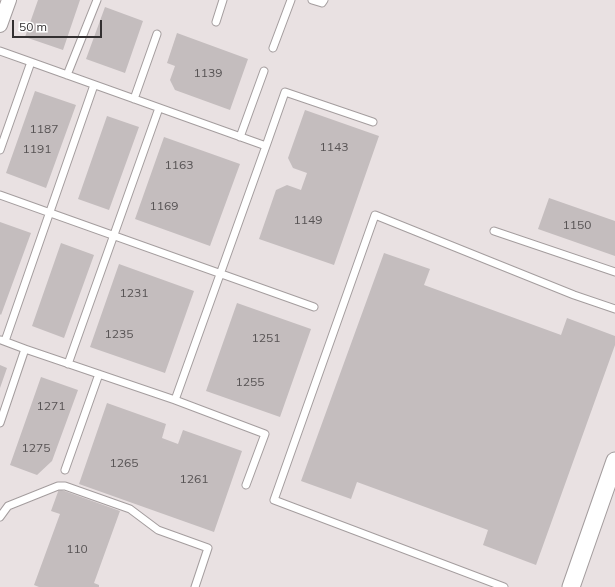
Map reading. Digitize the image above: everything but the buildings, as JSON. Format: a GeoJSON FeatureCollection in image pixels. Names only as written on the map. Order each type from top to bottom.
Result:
{"type":"FeatureCollection","features":[{"type":"Feature","properties":{"kind":"street"},"geometry":{"type":"LineString","coordinates":[[0,25],[9,0]]}},
{"type":"Feature","properties":{"kind":"street"},"geometry":{"type":"LineString","coordinates":[[571,587],[615,461]]}},
{"type":"Feature","properties":{"kind":"lane"},"geometry":{"type":"LineString","coordinates":[[67,75],[97,0]]}},
{"type":"Feature","properties":{"kind":"lane"},"geometry":{"type":"LineString","coordinates":[[216,22],[223,0]]}},
{"type":"Feature","properties":{"kind":"lane"},"geometry":{"type":"LineString","coordinates":[[273,48],[291,0]]}},
{"type":"Feature","properties":{"kind":"lane"},"geometry":{"type":"LineString","coordinates":[[312,0],[322,3],[324,0]]}},
{"type":"Feature","properties":{"kind":"lane"},"geometry":{"type":"LineString","coordinates":[[134,99],[157,34]]}},
{"type":"Feature","properties":{"kind":"lane"},"geometry":{"type":"LineString","coordinates":[[0,51],[266,146]]}},
{"type":"Feature","properties":{"kind":"lane"},"geometry":{"type":"LineString","coordinates":[[0,150],[31,62]]}},
{"type":"Feature","properties":{"kind":"lane"},"geometry":{"type":"LineString","coordinates":[[240,137],[264,71]]}},
{"type":"Feature","properties":{"kind":"lane"},"geometry":{"type":"LineString","coordinates":[[94,85],[2,340],[175,400],[265,434],[246,485]]}},
{"type":"Feature","properties":{"kind":"lane"},"geometry":{"type":"LineString","coordinates":[[175,400],[285,92],[373,122]]}},
{"type":"Feature","properties":{"kind":"lane"},"geometry":{"type":"LineString","coordinates":[[68,364],[159,108]]}},
{"type":"Feature","properties":{"kind":"lane"},"geometry":{"type":"LineString","coordinates":[[0,195],[314,307]]}},
{"type":"Feature","properties":{"kind":"lane"},"geometry":{"type":"LineString","coordinates":[[504,587],[274,500],[375,215],[574,295],[615,309]]}},
{"type":"Feature","properties":{"kind":"lane"},"geometry":{"type":"LineString","coordinates":[[494,231],[615,272]]}},
{"type":"Feature","properties":{"kind":"lane"},"geometry":{"type":"LineString","coordinates":[[0,423],[25,349]]}},
{"type":"Feature","properties":{"kind":"lane"},"geometry":{"type":"LineString","coordinates":[[64,470],[99,374]]}},
{"type":"Feature","properties":{"kind":"lane"},"geometry":{"type":"LineString","coordinates":[[0,517],[8,506],[58,486],[65,486],[130,509],[158,530],[208,548],[195,587]]}}]}
